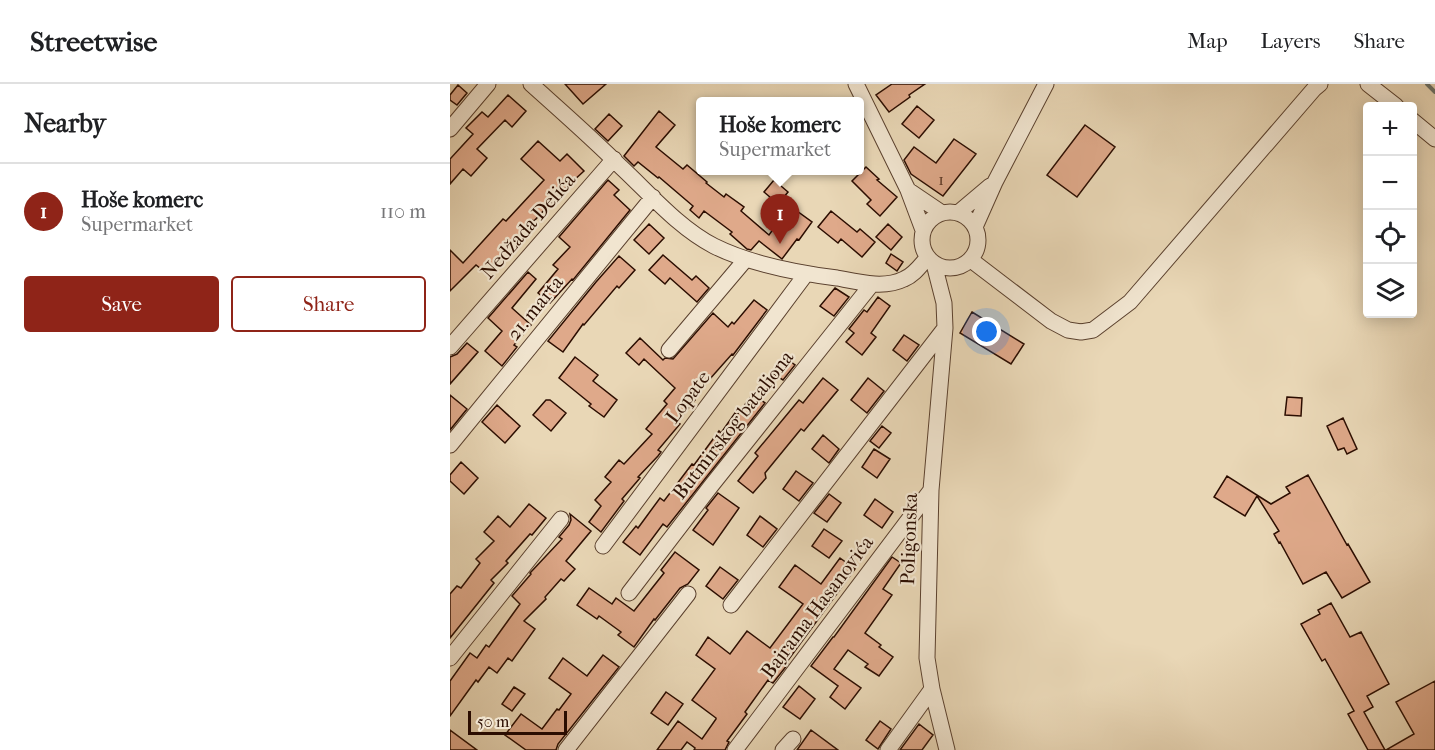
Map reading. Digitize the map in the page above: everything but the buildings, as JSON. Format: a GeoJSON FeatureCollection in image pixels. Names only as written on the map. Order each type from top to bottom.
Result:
{"type":"FeatureCollection","features":[{"type":"Feature","properties":{"kind":"street"},"geometry":{"type":"LineString","coordinates":[[450,129],[488,84]]}},
{"type":"Feature","properties":{"kind":"street"},"geometry":{"type":"LineString","coordinates":[[531,84],[688,230],[714,246],[746,259],[806,274],[872,284],[892,283],[905,279],[931,261]]}},
{"type":"Feature","properties":{"kind":"street"},"geometry":{"type":"LineString","coordinates":[[975,227],[995,182],[1046,84]]}},
{"type":"Feature","properties":{"kind":"street"},"geometry":{"type":"LineString","coordinates":[[971,260],[1051,321],[1068,330],[1081,332],[1093,330],[1130,302],[1314,88],[1320,84]]}},
{"type":"Feature","properties":{"kind":"street"},"geometry":{"type":"LineString","coordinates":[[1368,84],[1391,102]]}},
{"type":"Feature","properties":{"kind":"street"},"geometry":{"type":"LineString","coordinates":[[864,102],[908,190],[923,230]]}},
{"type":"Feature","properties":{"kind":"street"},"geometry":{"type":"LineString","coordinates":[[1417,123],[1435,139]]}},
{"type":"Feature","properties":{"kind":"street","name":"Nedžada Delića"},"geometry":{"type":"LineString","coordinates":[[450,347],[614,159]]}},
{"type":"Feature","properties":{"kind":"street"},"geometry":{"type":"LineString","coordinates":[[958,213],[995,182]]}},
{"type":"Feature","properties":{"kind":"street"},"geometry":{"type":"LineString","coordinates":[[908,190],[942,213]]}},
{"type":"Feature","properties":{"kind":"street","name":"21. marta"},"geometry":{"type":"LineString","coordinates":[[450,445],[653,197]]}},
{"type":"Feature","properties":{"kind":"street"},"geometry":{"type":"LineString","coordinates":[[950,212],[966,217],[975,227],[978,241],[971,260],[953,269],[943,268],[931,261],[923,249],[921,239],[928,221],[942,213],[950,212]]}},
{"type":"Feature","properties":{"kind":"street"},"geometry":{"type":"LineString","coordinates":[[669,350],[746,259]]}},
{"type":"Feature","properties":{"kind":"street","name":"Poligonska"},"geometry":{"type":"LineString","coordinates":[[931,261],[944,303],[945,328],[931,490],[927,658],[947,750]]}},
{"type":"Feature","properties":{"kind":"street","name":"Poligonska"},"geometry":{"type":"LineString","coordinates":[[944,303],[953,269]]}},
{"type":"Feature","properties":{"kind":"street","name":"Lopate"},"geometry":{"type":"LineString","coordinates":[[603,546],[806,274]]}},
{"type":"Feature","properties":{"kind":"street","name":"Butmirskog bataljona"},"geometry":{"type":"LineString","coordinates":[[629,593],[872,284]]}},
{"type":"Feature","properties":{"kind":"street"},"geometry":{"type":"LineString","coordinates":[[731,605],[945,328]]}},
{"type":"Feature","properties":{"kind":"street","name":"Bajrama Hasanovića"},"geometry":{"type":"LineString","coordinates":[[735,750],[931,490]]}},
{"type":"Feature","properties":{"kind":"street"},"geometry":{"type":"LineString","coordinates":[[450,658],[561,519]]}},
{"type":"Feature","properties":{"kind":"street"},"geometry":{"type":"LineString","coordinates":[[566,750],[688,594]]}},
{"type":"Feature","properties":{"kind":"street"},"geometry":{"type":"LineString","coordinates":[[888,750],[932,689]]}},
{"type":"Feature","properties":{"kind":"waterway"},"geometry":{"type":"LineString","coordinates":[[1427,84],[1435,92]]}},
{"type":"Feature","properties":{"kind":"place","name":"Hoše komerc"},"geometry":{"type":"Point","coordinates":[780,244]}}]}
